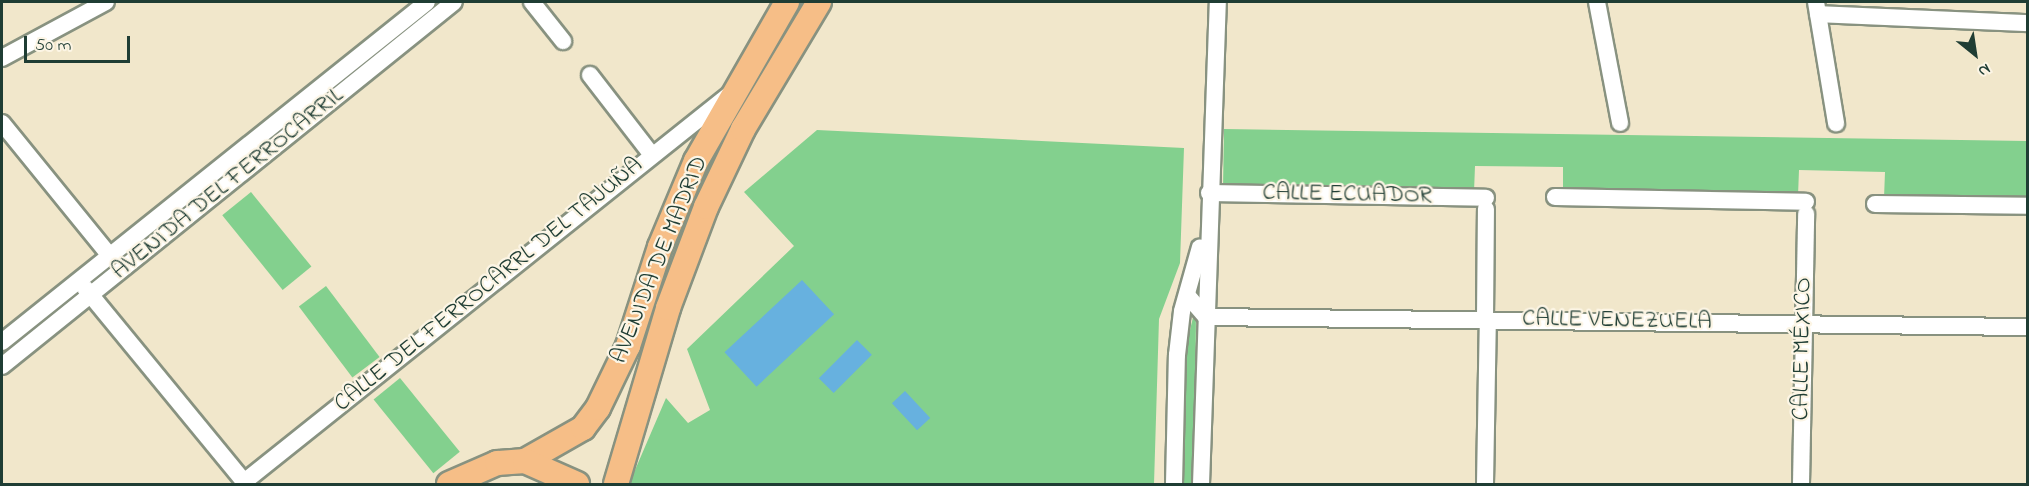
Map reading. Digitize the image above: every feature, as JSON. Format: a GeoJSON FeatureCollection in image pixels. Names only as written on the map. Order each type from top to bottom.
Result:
{"type":"FeatureCollection","features":[{"type":"Feature","properties":{"kind":"highway","name":"AVENIDA DE MADRID"},"geometry":{"type":"LineString","coordinates":[[525,461],[573,435],[598,408],[628,346],[660,247],[696,161],[787,2]]}},
{"type":"Feature","properties":{"kind":"highway","name":"AVENIDA DE MADRID"},"geometry":{"type":"LineString","coordinates":[[616,484],[668,308],[706,207],[747,121],[819,2]]}},
{"type":"Feature","properties":{"kind":"highway"},"geometry":{"type":"LineString","coordinates":[[449,484],[497,464],[525,461],[578,484]]}},
{"type":"Feature","properties":{"kind":"street"},"geometry":{"type":"LineString","coordinates":[[2,58],[106,2]]}},
{"type":"Feature","properties":{"kind":"street","name":"AVENIDA DEL FERROCARRIL"},"geometry":{"type":"LineString","coordinates":[[2,342],[428,2]]}},
{"type":"Feature","properties":{"kind":"street","name":"AVENIDA DEL FERROCARRIL"},"geometry":{"type":"LineString","coordinates":[[2,366],[454,2]]}},
{"type":"Feature","properties":{"kind":"street"},"geometry":{"type":"LineString","coordinates":[[532,2],[563,41]]}},
{"type":"Feature","properties":{"kind":"street"},"geometry":{"type":"LineString","coordinates":[[1201,484],[1209,193],[1218,2]]}},
{"type":"Feature","properties":{"kind":"street"},"geometry":{"type":"LineString","coordinates":[[1597,2],[1620,123]]}},
{"type":"Feature","properties":{"kind":"street"},"geometry":{"type":"LineString","coordinates":[[1836,123],[1817,8],[2028,23]]}},
{"type":"Feature","properties":{"kind":"street"},"geometry":{"type":"LineString","coordinates":[[590,75],[651,154]]}},
{"type":"Feature","properties":{"kind":"street","name":"CALLE DEL FERROCARRL DEL TAJUÑA"},"geometry":{"type":"LineString","coordinates":[[79,281],[245,483],[651,154],[735,90]]}},
{"type":"Feature","properties":{"kind":"street"},"geometry":{"type":"LineString","coordinates":[[2,123],[110,256]]}},
{"type":"Feature","properties":{"kind":"street"},"geometry":{"type":"LineString","coordinates":[[1174,484],[1177,355],[1187,295],[1198,261],[1209,193]]}},
{"type":"Feature","properties":{"kind":"street","name":"CALLE ECUADOR"},"geometry":{"type":"LineString","coordinates":[[1209,193],[1486,203],[1486,319]]}},
{"type":"Feature","properties":{"kind":"street","name":"CALLE MÉXICO"},"geometry":{"type":"LineString","coordinates":[[1555,197],[1806,208],[1801,484]]}},
{"type":"Feature","properties":{"kind":"street"},"geometry":{"type":"LineString","coordinates":[[1875,204],[2028,206]]}},
{"type":"Feature","properties":{"kind":"street"},"geometry":{"type":"LineString","coordinates":[[1187,295],[1206,317]]}},
{"type":"Feature","properties":{"kind":"street","name":"CALLE VENEZUELA"},"geometry":{"type":"LineString","coordinates":[[1206,317],[2028,327]]}},
{"type":"Feature","properties":{"kind":"street"},"geometry":{"type":"LineString","coordinates":[[1485,484],[1486,319]]}},
{"type":"Feature","properties":{"kind":"green space"},"geometry":{"type":"Polygon","coordinates":[[[1224,129],[2027,141],[2027,200],[1884,198],[1885,172],[1799,170],[1798,196],[1563,192],[1563,167],[1475,166],[1474,192],[1223,188],[1224,129]]]}},
{"type":"Feature","properties":{"kind":"green space"},"geometry":{"type":"Polygon","coordinates":[[[817,130],[1184,148],[1180,263],[1159,319],[1154,484],[629,484],[666,398],[688,423],[710,410],[687,349],[794,246],[744,192],[817,130]]]}},
{"type":"Feature","properties":{"kind":"green space"},"geometry":{"type":"Polygon","coordinates":[[[251,192],[311,267],[283,290],[222,215],[251,192]]]}},
{"type":"Feature","properties":{"kind":"green space"},"geometry":{"type":"Polygon","coordinates":[[[326,286],[380,357],[352,378],[299,306],[326,286]]]}},
{"type":"Feature","properties":{"kind":"green space"},"geometry":{"type":"Polygon","coordinates":[[[1196,305],[1195,484],[1180,484],[1184,355],[1196,305]]]}},
{"type":"Feature","properties":{"kind":"green space"},"geometry":{"type":"Polygon","coordinates":[[[400,378],[460,452],[433,473],[374,399],[400,378]]]}},
{"type":"Feature","properties":{"kind":"water"},"geometry":{"type":"Polygon","coordinates":[[[802,280],[834,314],[757,387],[724,352],[802,280]]]}},
{"type":"Feature","properties":{"kind":"water"},"geometry":{"type":"Polygon","coordinates":[[[857,340],[872,355],[834,393],[819,378],[857,340]]]}},
{"type":"Feature","properties":{"kind":"water"},"geometry":{"type":"Polygon","coordinates":[[[905,391],[930,418],[917,430],[892,403],[905,391]]]}}]}
